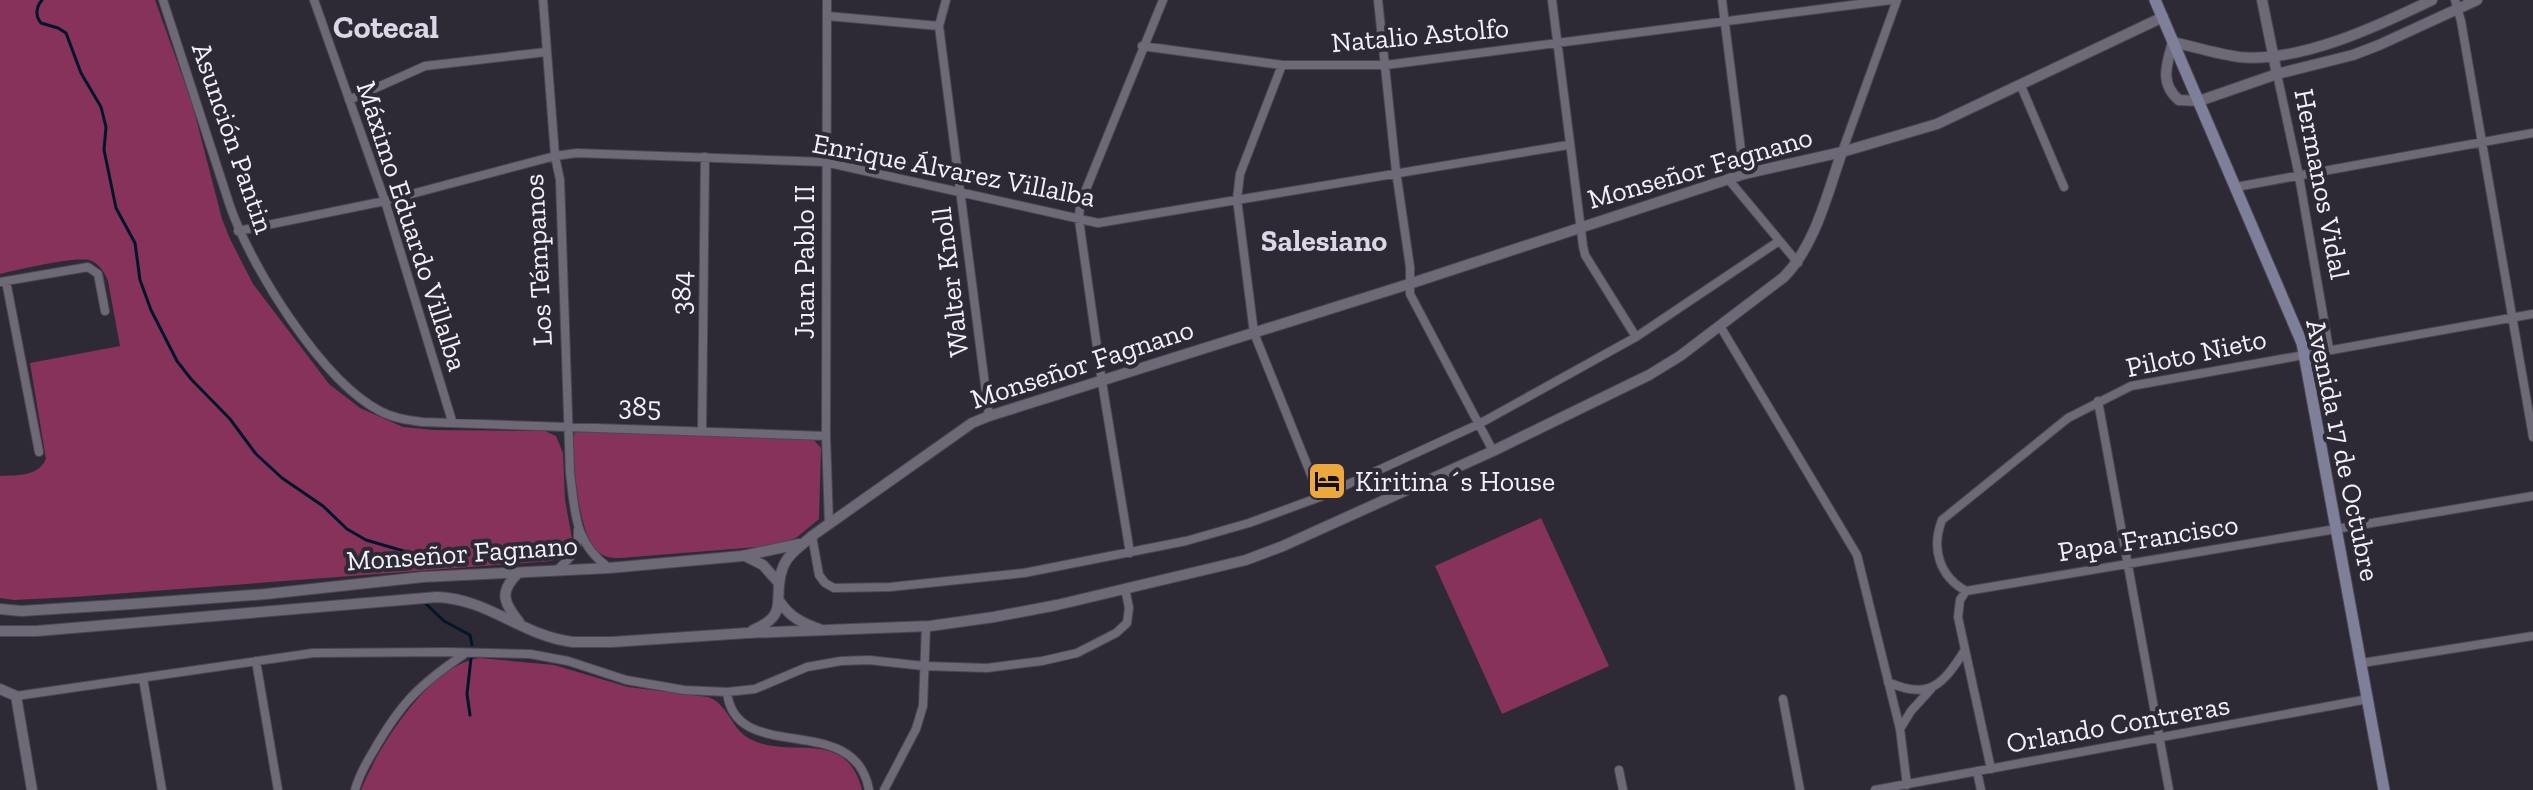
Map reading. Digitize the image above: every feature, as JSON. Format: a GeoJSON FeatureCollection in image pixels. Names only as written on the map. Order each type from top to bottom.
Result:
{"type":"FeatureCollection","features":[{"type":"Feature","properties":{"kind":"main road","name":"Avenida 17 de Octubre"},"geometry":{"type":"LineString","coordinates":[[2155,0],[2296,325],[2304,353],[2384,790]]}},
{"type":"Feature","properties":{"kind":"street","name":"Asunción Pantin"},"geometry":{"type":"LineString","coordinates":[[163,0],[238,231],[257,267],[312,347],[356,394],[379,411],[398,419],[452,421]]}},
{"type":"Feature","properties":{"kind":"street","name":"Máximo Eduardo Villalba"},"geometry":{"type":"LineString","coordinates":[[314,0],[385,201],[452,421]]}},
{"type":"Feature","properties":{"kind":"street","name":"Los Témpanos"},"geometry":{"type":"LineString","coordinates":[[543,0],[555,156],[560,180],[570,473],[577,517],[587,550],[609,568]]}},
{"type":"Feature","properties":{"kind":"street","name":"Juan Pablo II"},"geometry":{"type":"LineString","coordinates":[[827,0],[826,436],[829,524]]}},
{"type":"Feature","properties":{"kind":"street","name":"Walter Knoll"},"geometry":{"type":"LineString","coordinates":[[946,0],[939,26],[989,416]]}},
{"type":"Feature","properties":{"kind":"street"},"geometry":{"type":"LineString","coordinates":[[1130,553],[1079,220],[1082,195],[1163,0]]}},
{"type":"Feature","properties":{"kind":"street"},"geometry":{"type":"LineString","coordinates":[[1378,0],[1413,302],[1493,451]]}},
{"type":"Feature","properties":{"kind":"street"},"geometry":{"type":"LineString","coordinates":[[1552,0],[1568,145],[1585,255],[1636,337]]}},
{"type":"Feature","properties":{"kind":"street"},"geometry":{"type":"LineString","coordinates":[[1722,0],[1744,174]]}},
{"type":"Feature","properties":{"kind":"street"},"geometry":{"type":"LineString","coordinates":[[1729,180],[1798,263],[1807,247],[1842,152],[1894,0]]}},
{"type":"Feature","properties":{"kind":"street","name":"Natalio Astolfo"},"geometry":{"type":"LineString","coordinates":[[1142,46],[1282,65],[1386,65],[1894,0]]}},
{"type":"Feature","properties":{"kind":"street","name":"Hermanos Vidal"},"geometry":{"type":"LineString","coordinates":[[2262,0],[2299,176],[2329,349]]}},
{"type":"Feature","properties":{"kind":"street"},"geometry":{"type":"LineString","coordinates":[[2432,0],[2375,27],[2328,43],[2274,56],[2240,57],[2173,42],[2165,69],[2169,89],[2179,100],[2199,101],[2277,74],[2379,45],[2457,4],[2477,0]]}},
{"type":"Feature","properties":{"kind":"street"},"geometry":{"type":"LineString","coordinates":[[2457,4],[2533,437]]}},
{"type":"Feature","properties":{"kind":"street"},"geometry":{"type":"LineString","coordinates":[[827,16],[939,26]]}},
{"type":"Feature","properties":{"kind":"street","name":"Monseñor Fagnano"},"geometry":{"type":"LineString","coordinates":[[0,609],[132,604],[266,594],[423,577],[609,568],[742,556],[808,539],[972,423],[989,416],[1409,284],[1744,174],[1842,152],[1937,124],[2163,17]]}},
{"type":"Feature","properties":{"kind":"street"},"geometry":{"type":"LineString","coordinates":[[349,100],[425,66],[546,52]]}},
{"type":"Feature","properties":{"kind":"street"},"geometry":{"type":"LineString","coordinates":[[1282,65],[1240,174],[1237,199],[1254,333],[1320,497]]}},
{"type":"Feature","properties":{"kind":"street"},"geometry":{"type":"LineString","coordinates":[[2021,86],[2064,187]]}},
{"type":"Feature","properties":{"kind":"street"},"geometry":{"type":"LineString","coordinates":[[2236,187],[2533,133]]}},
{"type":"Feature","properties":{"kind":"street","name":"Enrique Álvarez Villalba"},"geometry":{"type":"LineString","coordinates":[[238,231],[385,201],[555,156],[609,153],[825,162],[1098,223],[1396,171],[1568,145]]}},
{"type":"Feature","properties":{"kind":"street","name":"384"},"geometry":{"type":"LineString","coordinates":[[702,430],[705,157]]}},
{"type":"Feature","properties":{"kind":"street"},"geometry":{"type":"LineString","coordinates":[[747,633],[765,625],[774,615],[780,602],[782,567],[808,539],[819,575],[834,588],[919,585],[1024,573],[1186,541],[1249,523],[1320,497],[1479,424],[1636,337],[1779,241]]}},
{"type":"Feature","properties":{"kind":"street","name":"Monseñor Fagnano"},"geometry":{"type":"LineString","coordinates":[[0,631],[37,631],[437,597],[485,607],[555,640],[592,642],[926,626],[1007,615],[1246,560],[1271,551],[1493,451],[1649,375],[1720,326],[1798,263]]}},
{"type":"Feature","properties":{"kind":"street"},"geometry":{"type":"LineString","coordinates":[[39,452],[3,282],[88,267],[98,274],[105,311]]}},
{"type":"Feature","properties":{"kind":"street","name":"Piloto Nieto"},"geometry":{"type":"LineString","coordinates":[[1966,591],[1947,578],[1936,545],[1942,520],[2068,418],[2098,401],[2131,386],[2533,314]]}},
{"type":"Feature","properties":{"kind":"street"},"geometry":{"type":"LineString","coordinates":[[1720,326],[1857,555],[1900,729],[1907,785]]}},
{"type":"Feature","properties":{"kind":"street"},"geometry":{"type":"LineString","coordinates":[[2098,401],[2169,790]]}},
{"type":"Feature","properties":{"kind":"street","name":"385"},"geometry":{"type":"LineString","coordinates":[[452,421],[826,436]]}},
{"type":"Feature","properties":{"kind":"street","name":"Papa Francisco"},"geometry":{"type":"LineString","coordinates":[[1966,591],[2533,496]]}},
{"type":"Feature","properties":{"kind":"street","name":"Los Témpanos"},"geometry":{"type":"LineString","coordinates":[[557,570],[577,548],[577,517]]}},
{"type":"Feature","properties":{"kind":"street"},"geometry":{"type":"LineString","coordinates":[[742,556],[763,565],[779,583]]}},
{"type":"Feature","properties":{"kind":"street"},"geometry":{"type":"LineString","coordinates":[[518,573],[508,583],[506,603],[525,628]]}},
{"type":"Feature","properties":{"kind":"street"},"geometry":{"type":"LineString","coordinates":[[0,689],[16,696],[313,653],[530,654],[568,661],[626,680],[684,690],[727,692],[755,689],[825,662],[869,660],[987,668],[1077,653],[1116,633],[1127,623],[1129,608],[1125,588]]}},
{"type":"Feature","properties":{"kind":"street"},"geometry":{"type":"LineString","coordinates":[[1966,591],[1958,608],[1991,769]]}},
{"type":"Feature","properties":{"kind":"street"},"geometry":{"type":"LineString","coordinates":[[780,602],[799,622],[825,631]]}},
{"type":"Feature","properties":{"kind":"street"},"geometry":{"type":"LineString","coordinates":[[884,790],[916,729],[923,706],[926,626]]}},
{"type":"Feature","properties":{"kind":"street"},"geometry":{"type":"LineString","coordinates":[[2362,663],[2533,636]]}},
{"type":"Feature","properties":{"kind":"street"},"geometry":{"type":"LineString","coordinates":[[1900,729],[1911,711],[1932,688],[1947,678],[1965,650]]}},
{"type":"Feature","properties":{"kind":"street"},"geometry":{"type":"LineString","coordinates":[[355,790],[359,776],[396,712],[419,688],[464,654]]}},
{"type":"Feature","properties":{"kind":"street"},"geometry":{"type":"LineString","coordinates":[[256,661],[278,790]]}},
{"type":"Feature","properties":{"kind":"street"},"geometry":{"type":"LineString","coordinates":[[143,678],[162,790]]}},
{"type":"Feature","properties":{"kind":"street"},"geometry":{"type":"LineString","coordinates":[[1888,682],[1910,691],[1932,688]]}},
{"type":"Feature","properties":{"kind":"street"},"geometry":{"type":"LineString","coordinates":[[727,692],[733,714],[751,729],[833,745],[848,754],[861,766],[869,790]]}},
{"type":"Feature","properties":{"kind":"street"},"geometry":{"type":"LineString","coordinates":[[16,696],[32,790]]}},
{"type":"Feature","properties":{"kind":"street"},"geometry":{"type":"LineString","coordinates":[[1783,699],[1800,790]]}},
{"type":"Feature","properties":{"kind":"street","name":"Orlando Contreras"},"geometry":{"type":"LineString","coordinates":[[1875,790],[2368,699]]}},
{"type":"Feature","properties":{"kind":"street"},"geometry":{"type":"LineString","coordinates":[[1619,770],[1623,790]]}},
{"type":"Feature","properties":{"kind":"street"},"geometry":{"type":"LineString","coordinates":[[1977,771],[1981,790]]}},
{"type":"Feature","properties":{"kind":"shaded area"},"geometry":{"type":"Polygon","coordinates":[[[0,0],[155,0],[192,103],[222,219],[253,284],[329,384],[360,408],[403,427],[545,431],[556,436],[563,453],[565,500],[573,544],[570,554],[551,561],[73,597],[0,598],[0,476],[32,472],[46,459],[30,363],[120,346],[108,281],[92,261],[61,261],[0,274],[0,0]]]}},
{"type":"Feature","properties":{"kind":"shaded area"},"geometry":{"type":"Polygon","coordinates":[[[576,431],[813,439],[821,448],[819,519],[796,538],[769,546],[620,558],[606,556],[593,546],[582,518],[572,439],[576,431]]]}},
{"type":"Feature","properties":{"kind":"shaded area"},"geometry":{"type":"Polygon","coordinates":[[[1541,518],[1609,666],[1502,714],[1435,566],[1541,518]]]}},
{"type":"Feature","properties":{"kind":"shaded area"},"geometry":{"type":"Polygon","coordinates":[[[480,658],[554,665],[628,687],[708,697],[721,705],[739,730],[752,740],[784,747],[816,748],[844,758],[862,790],[361,790],[393,731],[425,691],[461,664],[480,658]]]}},
{"type":"Feature","properties":{"kind":"waterway"},"geometry":{"type":"LineString","coordinates":[[42,0],[37,12],[39,20],[66,33],[81,73],[101,107],[106,127],[104,150],[116,208],[135,243],[140,280],[151,310],[177,361],[230,419],[256,454],[282,478],[323,506],[347,529],[366,540],[419,558],[422,567]]}},
{"type":"Feature","properties":{"kind":"waterway"},"geometry":{"type":"LineString","coordinates":[[425,603],[444,621],[470,635],[472,645]]}},
{"type":"Feature","properties":{"kind":"waterway"},"geometry":{"type":"LineString","coordinates":[[470,715],[467,694],[471,658]]}},
{"type":"Feature","properties":{"kind":"place","name":"Kiritina´s House"},"geometry":{"type":"Point","coordinates":[1327,481]}},
{"type":"Feature","properties":{"kind":"district","name":"Cotecal"},"geometry":{"type":"Point","coordinates":[386,27]}},
{"type":"Feature","properties":{"kind":"district","name":"Salesiano"},"geometry":{"type":"Point","coordinates":[1324,241]}}]}
